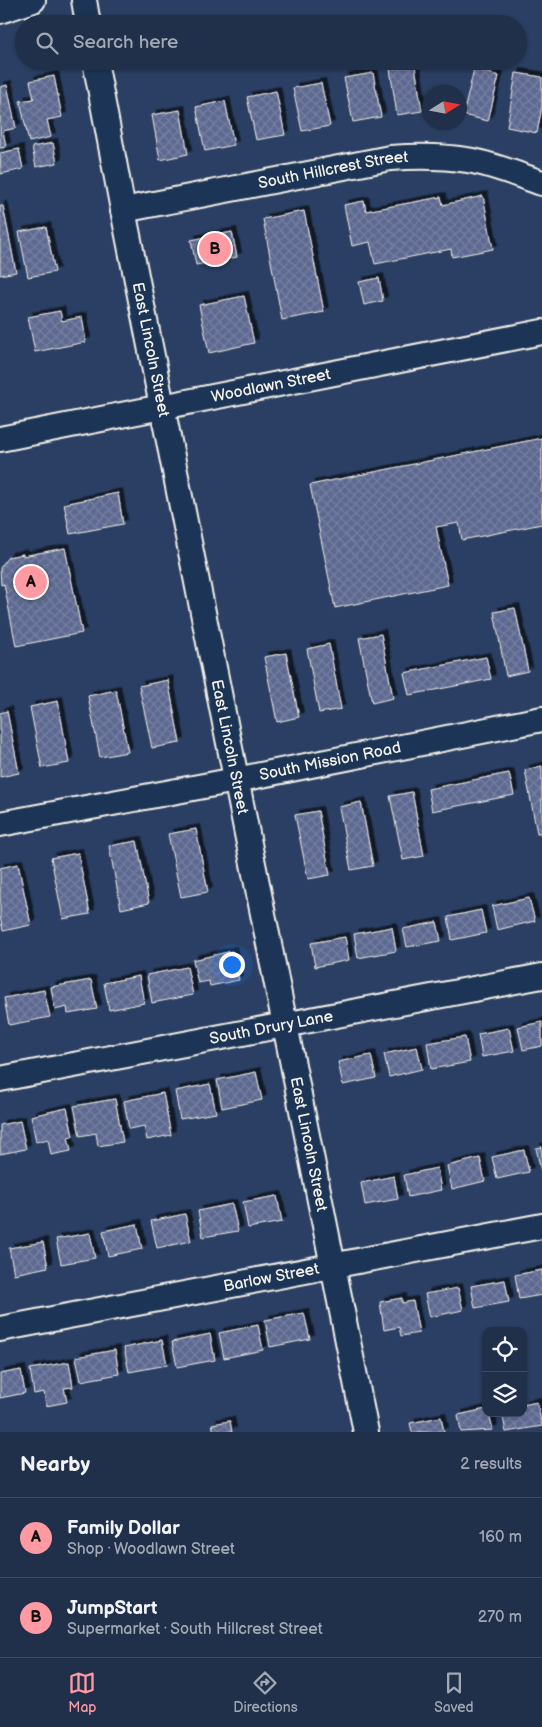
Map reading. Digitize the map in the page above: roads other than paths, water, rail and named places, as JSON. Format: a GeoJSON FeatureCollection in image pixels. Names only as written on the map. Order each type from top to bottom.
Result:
{"type":"FeatureCollection","features":[{"type":"Feature","properties":{"kind":"street"},"geometry":{"type":"LineString","coordinates":[[0,11],[34,0]]}},
{"type":"Feature","properties":{"kind":"street"},"geometry":{"type":"LineString","coordinates":[[84,0],[86,15]]}},
{"type":"Feature","properties":{"kind":"street","name":"East Lincoln Street"},"geometry":{"type":"LineString","coordinates":[[98,70],[236,780],[366,1432]]}},
{"type":"Feature","properties":{"kind":"street","name":"South Hillcrest Street"},"geometry":{"type":"LineString","coordinates":[[124,210],[390,158],[468,160],[542,183]]}},
{"type":"Feature","properties":{"kind":"street","name":"Woodlawn Street"},"geometry":{"type":"LineString","coordinates":[[0,439],[542,332]]}},
{"type":"Feature","properties":{"kind":"street","name":"South Mission Road"},"geometry":{"type":"LineString","coordinates":[[0,824],[236,780],[542,719]]}},
{"type":"Feature","properties":{"kind":"street","name":"South Drury Lane"},"geometry":{"type":"LineString","coordinates":[[0,1079],[542,976]]}},
{"type":"Feature","properties":{"kind":"street","name":"Barlow Street"},"geometry":{"type":"LineString","coordinates":[[0,1329],[542,1226]]}},
{"type":"Feature","properties":{"kind":"place","name":"JumpStart"},"geometry":{"type":"Point","coordinates":[215,249]}},
{"type":"Feature","properties":{"kind":"place","name":"Family Dollar"},"geometry":{"type":"Point","coordinates":[31,582]}}]}
